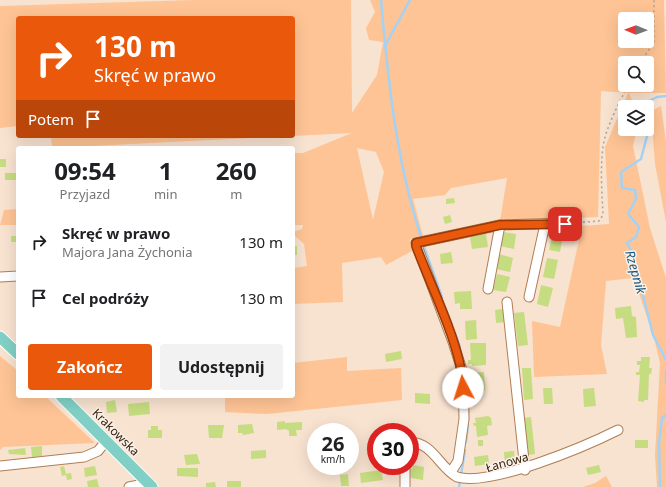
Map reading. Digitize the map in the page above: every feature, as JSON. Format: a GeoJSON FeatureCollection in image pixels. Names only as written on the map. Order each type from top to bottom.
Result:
{"type":"FeatureCollection","features":[{"type":"Feature","properties":{"kind":"main road"},"geometry":{"type":"LineString","coordinates":[[1,341],[16,352]]}},
{"type":"Feature","properties":{"kind":"main road","name":"Krakowska"},"geometry":{"type":"LineString","coordinates":[[63,398],[151,485]]}},
{"type":"Feature","properties":{"kind":"street"},"geometry":{"type":"LineString","coordinates":[[528,298],[545,224]]}},
{"type":"Feature","properties":{"kind":"street"},"geometry":{"type":"LineString","coordinates":[[451,472],[458,461],[464,419],[462,373],[453,342],[416,243],[500,225],[565,224]]}},
{"type":"Feature","properties":{"kind":"street"},"geometry":{"type":"LineString","coordinates":[[488,289],[500,225]]}},
{"type":"Feature","properties":{"kind":"street"},"geometry":{"type":"LineString","coordinates":[[0,277],[16,276]]}},
{"type":"Feature","properties":{"kind":"street"},"geometry":{"type":"LineString","coordinates":[[507,302],[525,470]]}},
{"type":"Feature","properties":{"kind":"street","name":"Łanowa"},"geometry":{"type":"LineString","coordinates":[[419,442],[427,447],[456,477],[472,483],[508,476],[565,457],[618,430]]}},
{"type":"Feature","properties":{"kind":"street"},"geometry":{"type":"LineString","coordinates":[[0,466],[84,457],[98,451],[106,441]]}},
{"type":"Feature","properties":{"kind":"street"},"geometry":{"type":"LineString","coordinates":[[405,475],[405,487]]}},
{"type":"Feature","properties":{"kind":"street"},"geometry":{"type":"LineString","coordinates":[[129,487],[151,485]]}},
{"type":"Feature","properties":{"kind":"path"},"geometry":{"type":"LineString","coordinates":[[645,56],[654,42],[654,0]]}},
{"type":"Feature","properties":{"kind":"path"},"geometry":{"type":"LineString","coordinates":[[565,224],[599,221],[603,215],[601,172],[603,146],[615,111],[624,92]]}},
{"type":"Feature","properties":{"kind":"shaded area"},"geometry":{"type":"Polygon","coordinates":[[[194,0],[351,0],[352,113],[377,75],[383,42],[369,40],[366,28],[375,12],[370,0],[664,0],[666,93],[629,93],[632,100],[625,100],[628,93],[601,91],[598,217],[500,221],[507,178],[451,188],[445,195],[413,199],[423,236],[410,239],[412,251],[386,265],[381,257],[342,263],[343,302],[295,304],[295,268],[307,266],[304,244],[295,236],[295,231],[302,229],[303,225],[295,225],[295,153],[303,153],[352,133],[295,136],[295,16],[16,16],[16,126],[0,128],[0,6],[194,0]],[[357,148],[373,220],[384,172],[376,152],[357,148]]]}},
{"type":"Feature","properties":{"kind":"shaded area"},"geometry":{"type":"Polygon","coordinates":[[[661,106],[666,142],[666,222],[655,164],[653,136],[654,110],[661,106]]]}},
{"type":"Feature","properties":{"kind":"shaded area"},"geometry":{"type":"Polygon","coordinates":[[[618,116],[618,136],[635,136],[633,146],[650,228],[666,278],[666,487],[657,487],[655,455],[660,363],[654,338],[634,278],[606,281],[601,345],[607,374],[534,377],[532,321],[560,327],[582,226],[609,224],[605,147],[618,116]]]}},
{"type":"Feature","properties":{"kind":"shaded area"},"geometry":{"type":"Polygon","coordinates":[[[51,138],[249,138],[91,146],[52,146],[51,138]]]}},
{"type":"Feature","properties":{"kind":"shaded area"},"geometry":{"type":"Polygon","coordinates":[[[16,209],[16,225],[0,225],[4,210],[16,209]]]}},
{"type":"Feature","properties":{"kind":"shaded area"},"geometry":{"type":"Polygon","coordinates":[[[0,356],[16,369],[16,398],[47,398],[95,443],[3,447],[0,450],[0,356]]]}},
{"type":"Feature","properties":{"kind":"shaded area"},"geometry":{"type":"Polygon","coordinates":[[[347,357],[347,371],[401,368],[402,400],[267,414],[225,412],[225,398],[295,398],[295,363],[347,357]]]}},
{"type":"Feature","properties":{"kind":"shaded area"},"geometry":{"type":"Polygon","coordinates":[[[606,476],[612,487],[583,487],[595,483],[606,476]]]}},
{"type":"Feature","properties":{"kind":"building"},"geometry":{"type":"Polygon","coordinates":[[[0,159],[6,159],[6,167],[0,167],[0,159]]]}},
{"type":"Feature","properties":{"kind":"building"},"geometry":{"type":"Polygon","coordinates":[[[5,173],[16,173],[16,180],[5,180],[5,173]]]}},
{"type":"Feature","properties":{"kind":"building"},"geometry":{"type":"Polygon","coordinates":[[[454,198],[455,203],[446,204],[446,199],[454,198]]]}},
{"type":"Feature","properties":{"kind":"building"},"geometry":{"type":"Polygon","coordinates":[[[450,215],[452,222],[445,224],[443,217],[450,215]]]}},
{"type":"Feature","properties":{"kind":"building"},"geometry":{"type":"Polygon","coordinates":[[[503,232],[516,234],[514,249],[500,246],[503,232]]]}},
{"type":"Feature","properties":{"kind":"building"},"geometry":{"type":"Polygon","coordinates":[[[553,232],[563,234],[560,252],[549,250],[553,232]]]}},
{"type":"Feature","properties":{"kind":"building"},"geometry":{"type":"Polygon","coordinates":[[[486,234],[488,247],[472,249],[470,237],[486,234]]]}},
{"type":"Feature","properties":{"kind":"building"},"geometry":{"type":"Polygon","coordinates":[[[11,236],[16,236],[16,242],[11,242],[11,236]]]}},
{"type":"Feature","properties":{"kind":"building"},"geometry":{"type":"Polygon","coordinates":[[[295,246],[297,246],[297,255],[295,255],[295,246]]]}},
{"type":"Feature","properties":{"kind":"building"},"geometry":{"type":"Polygon","coordinates":[[[451,252],[453,263],[441,264],[440,254],[451,252]]]}},
{"type":"Feature","properties":{"kind":"building"},"geometry":{"type":"Polygon","coordinates":[[[499,254],[513,258],[510,272],[496,269],[499,254]]]}},
{"type":"Feature","properties":{"kind":"building"},"geometry":{"type":"Polygon","coordinates":[[[547,258],[558,260],[554,279],[543,277],[547,258]]]}},
{"type":"Feature","properties":{"kind":"building"},"geometry":{"type":"Polygon","coordinates":[[[497,274],[510,277],[506,292],[493,290],[497,274]]]}},
{"type":"Feature","properties":{"kind":"building"},"geometry":{"type":"Polygon","coordinates":[[[541,285],[553,288],[548,307],[537,304],[541,285]]]}},
{"type":"Feature","properties":{"kind":"building"},"geometry":{"type":"Polygon","coordinates":[[[471,291],[472,309],[460,309],[460,303],[455,304],[454,292],[471,291]]]}},
{"type":"Feature","properties":{"kind":"building"},"geometry":{"type":"Polygon","coordinates":[[[631,306],[632,316],[636,317],[637,337],[626,338],[623,318],[616,319],[615,308],[631,306]]]}},
{"type":"Feature","properties":{"kind":"building"},"geometry":{"type":"Polygon","coordinates":[[[503,309],[505,322],[496,323],[495,310],[503,309]]]}},
{"type":"Feature","properties":{"kind":"building"},"geometry":{"type":"Polygon","coordinates":[[[524,312],[528,345],[518,346],[514,313],[524,312]]]}},
{"type":"Feature","properties":{"kind":"building"},"geometry":{"type":"Polygon","coordinates":[[[476,320],[477,339],[466,340],[465,321],[476,320]]]}},
{"type":"Feature","properties":{"kind":"building"},"geometry":{"type":"Polygon","coordinates":[[[470,343],[486,343],[486,365],[472,366],[472,364],[468,364],[468,360],[471,360],[470,343]]]}},
{"type":"Feature","properties":{"kind":"building"},"geometry":{"type":"Polygon","coordinates":[[[401,351],[402,359],[386,362],[385,354],[401,351]]]}},
{"type":"Feature","properties":{"kind":"building"},"geometry":{"type":"Polygon","coordinates":[[[641,357],[650,357],[649,368],[652,368],[651,374],[649,374],[648,400],[644,400],[644,402],[638,401],[640,375],[636,375],[636,372],[639,372],[640,365],[637,365],[637,361],[641,361],[641,357]]]}},
{"type":"Feature","properties":{"kind":"building"},"geometry":{"type":"Polygon","coordinates":[[[522,368],[531,368],[533,399],[524,400],[522,368]]]}},
{"type":"Feature","properties":{"kind":"building"},"geometry":{"type":"Polygon","coordinates":[[[484,372],[485,391],[473,391],[472,373],[484,372]]]}},
{"type":"Feature","properties":{"kind":"building"},"geometry":{"type":"Polygon","coordinates":[[[543,388],[552,388],[553,404],[544,404],[543,388]]]}},
{"type":"Feature","properties":{"kind":"building"},"geometry":{"type":"Polygon","coordinates":[[[594,388],[596,406],[584,407],[583,389],[594,388]]]}},
{"type":"Feature","properties":{"kind":"building"},"geometry":{"type":"Polygon","coordinates":[[[415,393],[430,394],[430,404],[415,403],[415,393]]]}},
{"type":"Feature","properties":{"kind":"building"},"geometry":{"type":"Polygon","coordinates":[[[115,400],[117,412],[107,413],[106,402],[115,400]]]}},
{"type":"Feature","properties":{"kind":"building"},"geometry":{"type":"Polygon","coordinates":[[[149,402],[150,414],[129,416],[128,404],[149,402]]]}},
{"type":"Feature","properties":{"kind":"building"},"geometry":{"type":"Polygon","coordinates":[[[488,416],[491,418],[492,425],[487,426],[488,435],[477,437],[476,426],[474,426],[473,423],[476,423],[475,418],[488,416]]]}},
{"type":"Feature","properties":{"kind":"building"},"geometry":{"type":"Polygon","coordinates":[[[531,417],[535,454],[527,455],[523,418],[531,417]]]}},
{"type":"Feature","properties":{"kind":"building"},"geometry":{"type":"Polygon","coordinates":[[[285,421],[285,423],[302,422],[302,430],[296,430],[297,436],[289,436],[289,431],[286,429],[277,430],[277,422],[285,421]]]}},
{"type":"Feature","properties":{"kind":"building"},"geometry":{"type":"Polygon","coordinates":[[[252,424],[254,433],[243,435],[242,433],[238,433],[238,425],[252,424]]]}},
{"type":"Feature","properties":{"kind":"building"},"geometry":{"type":"Polygon","coordinates":[[[208,425],[224,425],[222,438],[209,438],[208,425]]]}},
{"type":"Feature","properties":{"kind":"building"},"geometry":{"type":"Polygon","coordinates":[[[151,426],[158,426],[158,430],[162,430],[162,438],[148,438],[148,430],[151,430],[151,426]]]}},
{"type":"Feature","properties":{"kind":"building"},"geometry":{"type":"Polygon","coordinates":[[[478,440],[483,440],[483,446],[478,446],[478,440]]]}},
{"type":"Feature","properties":{"kind":"building"},"geometry":{"type":"Polygon","coordinates":[[[635,440],[648,440],[648,448],[635,448],[635,440]]]}},
{"type":"Feature","properties":{"kind":"building"},"geometry":{"type":"Polygon","coordinates":[[[42,446],[42,456],[32,457],[31,447],[42,446]]]}},
{"type":"Feature","properties":{"kind":"building"},"geometry":{"type":"Polygon","coordinates":[[[25,448],[26,455],[9,454],[8,450],[25,448]]]}},
{"type":"Feature","properties":{"kind":"building"},"geometry":{"type":"Polygon","coordinates":[[[266,450],[266,458],[251,459],[251,451],[266,450]]]}},
{"type":"Feature","properties":{"kind":"building"},"geometry":{"type":"Polygon","coordinates":[[[514,451],[515,462],[505,463],[504,452],[514,451]]]}},
{"type":"Feature","properties":{"kind":"building"},"geometry":{"type":"Polygon","coordinates":[[[197,454],[200,464],[186,465],[184,455],[197,454]]]}},
{"type":"Feature","properties":{"kind":"building"},"geometry":{"type":"Polygon","coordinates":[[[488,455],[489,464],[475,466],[474,457],[488,455]]]}},
{"type":"Feature","properties":{"kind":"building"},"geometry":{"type":"Polygon","coordinates":[[[599,465],[601,472],[588,475],[586,468],[599,465]]]}},
{"type":"Feature","properties":{"kind":"building"},"geometry":{"type":"Polygon","coordinates":[[[64,466],[66,474],[71,473],[72,479],[67,480],[66,475],[62,476],[60,467],[64,466]]]}},
{"type":"Feature","properties":{"kind":"building"},"geometry":{"type":"Polygon","coordinates":[[[95,466],[97,475],[85,477],[84,468],[95,466]]]}},
{"type":"Feature","properties":{"kind":"building"},"geometry":{"type":"Polygon","coordinates":[[[419,466],[424,467],[423,480],[411,478],[411,475],[419,475],[419,466]]]}},
{"type":"Feature","properties":{"kind":"building"},"geometry":{"type":"Polygon","coordinates":[[[177,468],[198,468],[198,477],[177,476],[177,468]]]}},
{"type":"Feature","properties":{"kind":"building"},"geometry":{"type":"Polygon","coordinates":[[[367,472],[367,475],[382,475],[383,480],[361,483],[360,473],[367,472]]]}},
{"type":"Feature","properties":{"kind":"building"},"geometry":{"type":"Polygon","coordinates":[[[340,475],[348,475],[349,486],[341,486],[340,475]]]}},
{"type":"Feature","properties":{"kind":"building"},"geometry":{"type":"Polygon","coordinates":[[[97,479],[99,487],[88,487],[87,481],[97,479]]]}},
{"type":"Feature","properties":{"kind":"building"},"geometry":{"type":"Polygon","coordinates":[[[227,481],[241,481],[241,487],[227,487],[227,481]]]}},
{"type":"Feature","properties":{"kind":"building"},"geometry":{"type":"Polygon","coordinates":[[[215,482],[216,487],[206,487],[206,483],[215,482]]]}},
{"type":"Feature","properties":{"kind":"waterway"},"geometry":{"type":"LineString","coordinates":[[381,0],[394,120],[405,179],[421,237]]}},
{"type":"Feature","properties":{"kind":"waterway"},"geometry":{"type":"LineString","coordinates":[[385,46],[410,0]]}},
{"type":"Feature","properties":{"kind":"waterway","name":"Rzepnik"},"geometry":{"type":"LineString","coordinates":[[651,100],[657,97],[666,96]]}},
{"type":"Feature","properties":{"kind":"waterway","name":"Rzepnik"},"geometry":{"type":"LineString","coordinates":[[647,136],[641,159],[621,172],[622,188],[635,190],[636,199],[628,214],[639,227],[636,237],[627,243],[632,252],[653,335],[666,360]]}},
{"type":"Feature","properties":{"kind":"waterway"},"geometry":{"type":"LineString","coordinates":[[423,244],[442,297]]}},
{"type":"Feature","properties":{"kind":"waterway"},"geometry":{"type":"LineString","coordinates":[[445,307],[452,325]]}},
{"type":"Feature","properties":{"kind":"waterway"},"geometry":{"type":"LineString","coordinates":[[455,333],[460,347]]}},
{"type":"Feature","properties":{"kind":"waterway","name":"Rzepnik"},"geometry":{"type":"LineString","coordinates":[[666,371],[666,383]]}},
{"type":"Feature","properties":{"kind":"waterway"},"geometry":{"type":"LineString","coordinates":[[468,420],[469,393]]}},
{"type":"Feature","properties":{"kind":"waterway","name":"Rzepnik"},"geometry":{"type":"LineString","coordinates":[[660,487],[659,442],[662,418],[666,415]]}},
{"type":"Feature","properties":{"kind":"waterway"},"geometry":{"type":"LineString","coordinates":[[466,442],[468,425]]}},
{"type":"Feature","properties":{"kind":"waterway"},"geometry":{"type":"LineString","coordinates":[[461,475],[465,450]]}},
{"type":"Feature","properties":{"kind":"waterway"},"geometry":{"type":"LineString","coordinates":[[459,487],[460,482]]}},
{"type":"Feature","properties":{"kind":"route"},"geometry":{"type":"LineString","coordinates":[[463,388],[462,373],[453,342],[416,243],[500,225],[565,224]]}}]}
